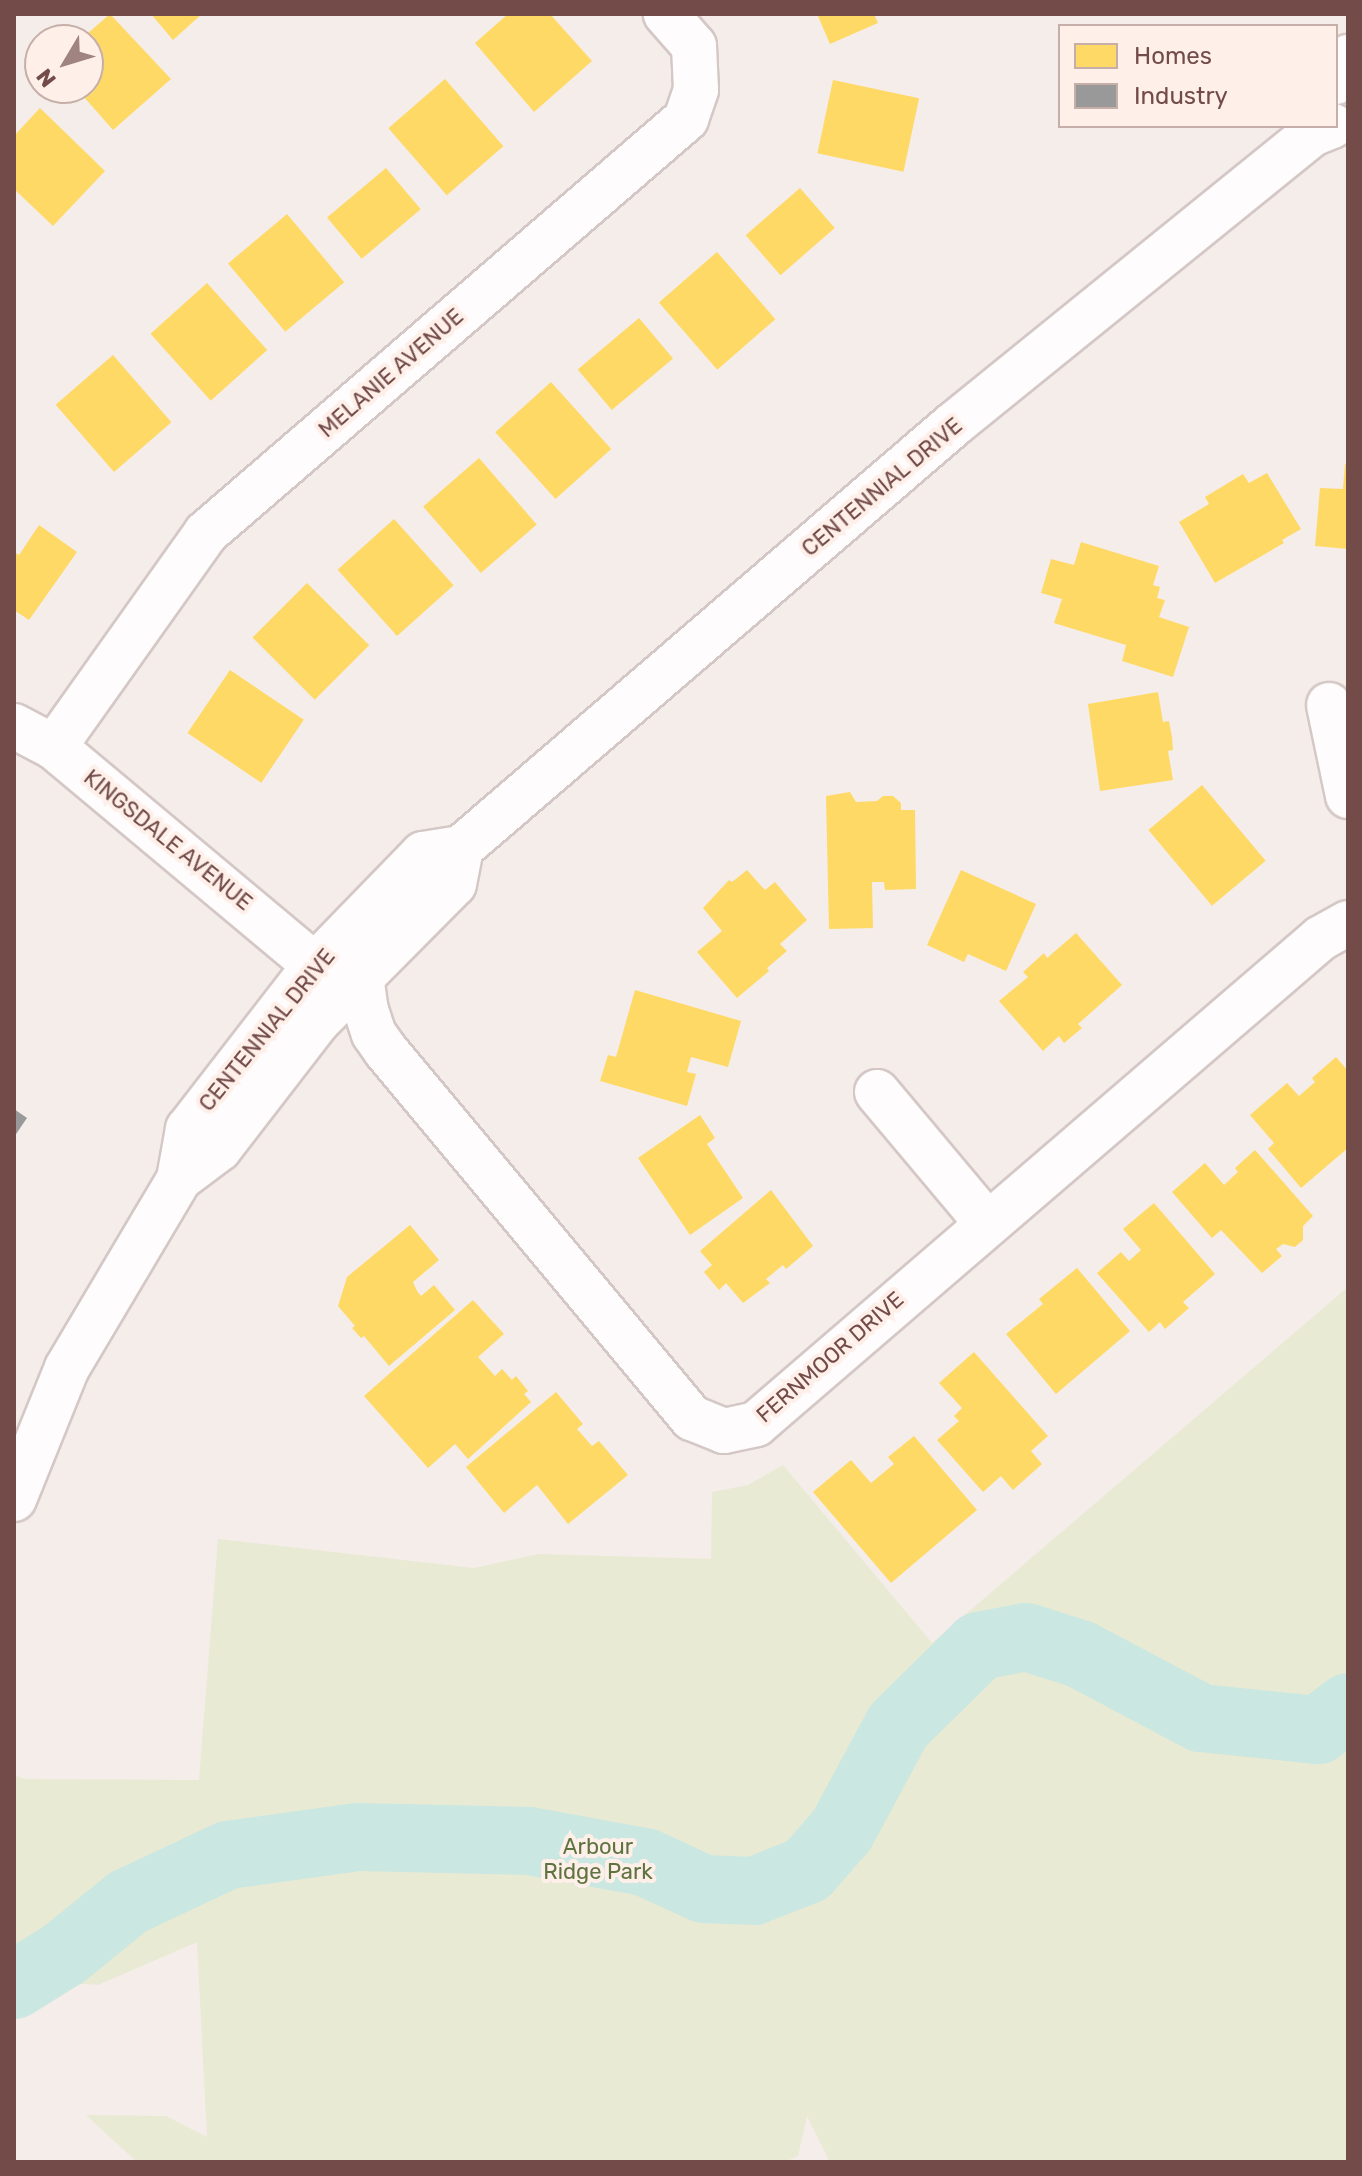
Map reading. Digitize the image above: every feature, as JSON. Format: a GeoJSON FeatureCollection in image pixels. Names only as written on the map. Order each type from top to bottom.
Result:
{"type":"FeatureCollection","features":[{"type":"Feature","properties":{"kind":"street","name":"MELANIE AVENUE"},"geometry":{"type":"LineString","coordinates":[[54,747],[206,533],[686,119],[696,90],[694,46],[666,14]]}},
{"type":"Feature","properties":{"kind":"street"},"geometry":{"type":"LineString","coordinates":[[1338,78],[1348,57]]}},
{"type":"Feature","properties":{"kind":"street","name":"CENTENNIAL DRIVE"},"geometry":{"type":"LineString","coordinates":[[14,1499],[67,1368],[179,1179],[188,1129],[315,965],[423,854],[461,848],[954,424],[1326,128]]}},
{"type":"Feature","properties":{"kind":"street"},"geometry":{"type":"LineString","coordinates":[[1329,705],[1348,796]]}},
{"type":"Feature","properties":{"kind":"street","name":"KINGSDALE AVENUE"},"geometry":{"type":"LineString","coordinates":[[14,726],[54,747],[315,965]]}},
{"type":"Feature","properties":{"kind":"street","name":"CENTENNIAL DRIVE"},"geometry":{"type":"LineString","coordinates":[[179,1179],[219,1149],[317,1022],[454,884],[461,848]]}},
{"type":"Feature","properties":{"kind":"street","name":"FERNMOOR DRIVE"},"geometry":{"type":"LineString","coordinates":[[361,976],[366,1010],[374,1034],[692,1418],[724,1431],[756,1424],[1321,938],[1348,923]]}},
{"type":"Feature","properties":{"kind":"street"},"geometry":{"type":"LineString","coordinates":[[877,1092],[987,1223]]}},
{"type":"Feature","properties":{"kind":"green space","name":"Arbour Ridge Park"},"geometry":{"type":"Polygon","coordinates":[[[1348,1287],[1348,2162],[830,2162],[807,2116],[798,2156],[785,2162],[137,2162],[86,2115],[166,2116],[207,2137],[197,1942],[98,1985],[14,1979],[14,1775],[24,1779],[199,1780],[218,1539],[474,1568],[539,1554],[711,1559],[712,1492],[748,1485],[783,1465],[932,1643],[1348,1287]]]}},
{"type":"Feature","properties":{"kind":"building: Homes"},"geometry":{"type":"Polygon","coordinates":[[[110,14],[171,79],[113,130],[90,104],[104,104],[104,24],[98,24],[110,14]]]}},
{"type":"Feature","properties":{"kind":"building: Homes"},"geometry":{"type":"Polygon","coordinates":[[[151,14],[202,14],[173,40],[151,14]]]}},
{"type":"Feature","properties":{"kind":"building: Homes"},"geometry":{"type":"Polygon","coordinates":[[[508,14],[550,14],[592,61],[534,112],[475,43],[508,14]]]}},
{"type":"Feature","properties":{"kind":"building: Homes"},"geometry":{"type":"Polygon","coordinates":[[[817,14],[874,14],[878,23],[830,44],[817,14]]]}},
{"type":"Feature","properties":{"kind":"building: Homes"},"geometry":{"type":"Polygon","coordinates":[[[445,79],[503,146],[447,195],[388,128],[445,79]]]}},
{"type":"Feature","properties":{"kind":"building: Homes"},"geometry":{"type":"Polygon","coordinates":[[[833,80],[919,98],[903,172],[817,153],[833,80]]]}},
{"type":"Feature","properties":{"kind":"building: Homes"},"geometry":{"type":"Polygon","coordinates":[[[40,108],[105,171],[53,226],[14,189],[14,136],[40,108]]]}},
{"type":"Feature","properties":{"kind":"building: Homes"},"geometry":{"type":"Polygon","coordinates":[[[386,168],[421,209],[362,259],[327,217],[386,168]]]}},
{"type":"Feature","properties":{"kind":"building: Homes"},"geometry":{"type":"Polygon","coordinates":[[[800,188],[835,228],[780,275],[746,235],[800,188]]]}},
{"type":"Feature","properties":{"kind":"building: Homes"},"geometry":{"type":"Polygon","coordinates":[[[287,214],[344,282],[285,332],[228,263],[287,214]]]}},
{"type":"Feature","properties":{"kind":"building: Homes"},"geometry":{"type":"Polygon","coordinates":[[[717,252],[775,319],[717,370],[659,303],[717,252]]]}},
{"type":"Feature","properties":{"kind":"building: Homes"},"geometry":{"type":"Polygon","coordinates":[[[207,283],[267,350],[211,401],[151,334],[207,283]]]}},
{"type":"Feature","properties":{"kind":"building: Homes"},"geometry":{"type":"Polygon","coordinates":[[[639,318],[673,359],[612,410],[578,369],[639,318]]]}},
{"type":"Feature","properties":{"kind":"building: Homes"},"geometry":{"type":"Polygon","coordinates":[[[113,355],[171,422],[114,472],[56,405],[113,355]]]}},
{"type":"Feature","properties":{"kind":"building: Homes"},"geometry":{"type":"Polygon","coordinates":[[[551,382],[611,449],[555,499],[495,432],[551,382]]]}},
{"type":"Feature","properties":{"kind":"building: Homes"},"geometry":{"type":"Polygon","coordinates":[[[479,458],[537,524],[481,573],[423,507],[479,458]]]}},
{"type":"Feature","properties":{"kind":"building: Homes"},"geometry":{"type":"Polygon","coordinates":[[[1345,464],[1348,464],[1348,549],[1315,546],[1320,488],[1343,489],[1345,464]]]}},
{"type":"Feature","properties":{"kind":"building: Homes"},"geometry":{"type":"Polygon","coordinates":[[[1267,473],[1301,529],[1282,540],[1284,543],[1215,583],[1179,522],[1209,504],[1205,497],[1243,474],[1249,483],[1267,473]]]}},
{"type":"Feature","properties":{"kind":"building: Homes"},"geometry":{"type":"Polygon","coordinates":[[[394,519],[454,585],[397,636],[338,570],[394,519]]]}},
{"type":"Feature","properties":{"kind":"building: Homes"},"geometry":{"type":"Polygon","coordinates":[[[39,525],[77,552],[29,620],[14,610],[14,552],[19,555],[39,525]]]}},
{"type":"Feature","properties":{"kind":"building: Homes"},"geometry":{"type":"Polygon","coordinates":[[[1081,542],[1159,566],[1153,585],[1160,587],[1157,598],[1165,600],[1159,617],[1189,627],[1173,677],[1122,661],[1126,645],[1054,623],[1062,599],[1041,593],[1051,559],[1074,565],[1081,542]]]}},
{"type":"Feature","properties":{"kind":"building: Homes"},"geometry":{"type":"Polygon","coordinates":[[[307,583],[369,645],[315,700],[253,637],[307,583]]]}},
{"type":"Feature","properties":{"kind":"building: Homes"},"geometry":{"type":"Polygon","coordinates":[[[230,670],[304,720],[261,783],[188,733],[230,670]]]}},
{"type":"Feature","properties":{"kind":"building: Homes"},"geometry":{"type":"Polygon","coordinates":[[[1158,692],[1163,722],[1169,721],[1172,737],[1173,750],[1168,751],[1173,780],[1100,791],[1088,704],[1158,692]]]}},
{"type":"Feature","properties":{"kind":"building: Homes"},"geometry":{"type":"Polygon","coordinates":[[[1202,785],[1266,861],[1212,906],[1148,830],[1202,785]]]}},
{"type":"Feature","properties":{"kind":"building: Homes"},"geometry":{"type":"Polygon","coordinates":[[[850,792],[856,802],[893,796],[901,803],[901,810],[915,810],[916,889],[885,890],[884,882],[872,882],[873,928],[829,929],[826,796],[850,792]]]}},
{"type":"Feature","properties":{"kind":"building: Homes"},"geometry":{"type":"Polygon","coordinates":[[[747,870],[765,890],[775,882],[807,920],[780,944],[787,951],[737,998],[697,952],[722,931],[703,908],[729,880],[732,882],[747,870]]]}},
{"type":"Feature","properties":{"kind":"building: Homes"},"geometry":{"type":"Polygon","coordinates":[[[961,870],[1036,904],[1006,971],[968,954],[964,962],[927,945],[961,870]]]}},
{"type":"Feature","properties":{"kind":"building: Homes"},"geometry":{"type":"Polygon","coordinates":[[[1076,933],[1122,985],[1078,1024],[1082,1028],[1064,1043],[1059,1036],[1043,1051],[999,1001],[1028,977],[1023,972],[1044,953],[1047,958],[1076,933]]]}},
{"type":"Feature","properties":{"kind":"building: Homes"},"geometry":{"type":"Polygon","coordinates":[[[635,990],[741,1021],[728,1067],[691,1057],[687,1072],[696,1074],[687,1106],[600,1081],[608,1055],[616,1057],[635,990]]]}},
{"type":"Feature","properties":{"kind":"building: Homes"},"geometry":{"type":"Polygon","coordinates":[[[1336,1057],[1348,1071],[1348,1148],[1301,1188],[1268,1149],[1274,1143],[1250,1115],[1287,1083],[1299,1096],[1315,1082],[1312,1078],[1336,1057]]]}},
{"type":"Feature","properties":{"kind":"building: Homes"},"geometry":{"type":"Polygon","coordinates":[[[700,1115],[715,1138],[707,1144],[743,1198],[690,1235],[638,1158],[700,1115]]]}},
{"type":"Feature","properties":{"kind":"building: Homes"},"geometry":{"type":"Polygon","coordinates":[[[1255,1150],[1313,1216],[1303,1226],[1303,1240],[1295,1247],[1283,1244],[1276,1249],[1282,1256],[1262,1273],[1221,1230],[1212,1238],[1172,1192],[1205,1163],[1224,1185],[1238,1172],[1235,1168],[1255,1150]]]}},
{"type":"Feature","properties":{"kind":"building: Homes"},"geometry":{"type":"Polygon","coordinates":[[[771,1190],[813,1246],[786,1269],[783,1265],[766,1279],[770,1283],[743,1303],[726,1283],[719,1290],[704,1272],[712,1265],[700,1251],[771,1190]]]}},
{"type":"Feature","properties":{"kind":"building: Homes"},"geometry":{"type":"Polygon","coordinates":[[[1154,1203],[1215,1274],[1183,1302],[1189,1308],[1165,1329],[1160,1322],[1149,1332],[1097,1273],[1121,1252],[1129,1261],[1141,1250],[1123,1229],[1154,1203]]]}},
{"type":"Feature","properties":{"kind":"building: Homes"},"geometry":{"type":"Polygon","coordinates":[[[410,1225],[439,1260],[413,1282],[417,1291],[421,1296],[434,1285],[455,1310],[389,1366],[364,1336],[361,1338],[352,1328],[355,1326],[338,1306],[347,1277],[410,1225]]]}},
{"type":"Feature","properties":{"kind":"building: Homes"},"geometry":{"type":"Polygon","coordinates":[[[1077,1268],[1130,1331],[1056,1394],[1006,1334],[1043,1304],[1039,1299],[1077,1268]]]}},
{"type":"Feature","properties":{"kind":"building: Homes"},"geometry":{"type":"Polygon","coordinates":[[[473,1300],[504,1334],[478,1357],[495,1376],[502,1369],[512,1380],[516,1376],[528,1391],[524,1394],[531,1402],[468,1459],[455,1444],[428,1468],[364,1396],[473,1300]]]}},
{"type":"Feature","properties":{"kind":"building: Homes"},"geometry":{"type":"Polygon","coordinates":[[[974,1352],[1048,1436],[1031,1451],[1042,1464],[1013,1490],[1001,1476],[983,1492],[937,1440],[959,1421],[954,1416],[962,1408],[939,1383],[974,1352]]]}},
{"type":"Feature","properties":{"kind":"building: Homes"},"geometry":{"type":"Polygon","coordinates":[[[556,1392],[583,1424],[577,1429],[592,1446],[599,1441],[628,1475],[568,1524],[537,1485],[504,1513],[466,1467],[556,1392]]]}},
{"type":"Feature","properties":{"kind":"building: Homes"},"geometry":{"type":"Polygon","coordinates":[[[914,1436],[977,1510],[891,1583],[813,1492],[851,1460],[871,1483],[894,1464],[888,1457],[914,1436]]]}},
{"type":"Feature","properties":{"kind":"building: Industry"},"geometry":{"type":"Polygon","coordinates":[[[14,1109],[27,1118],[14,1137],[14,1109]]]}},
{"type":"Feature","properties":{"kind":"waterway"},"geometry":{"type":"LineString","coordinates":[[14,1985],[64,1954],[128,1902],[228,1855],[358,1837],[529,1841],[645,1862],[704,1889],[754,1891],[807,1870],[842,1830],[898,1726],[979,1646],[1026,1637],[1080,1654],[1201,1718],[1318,1730],[1348,1707]]}}]}
